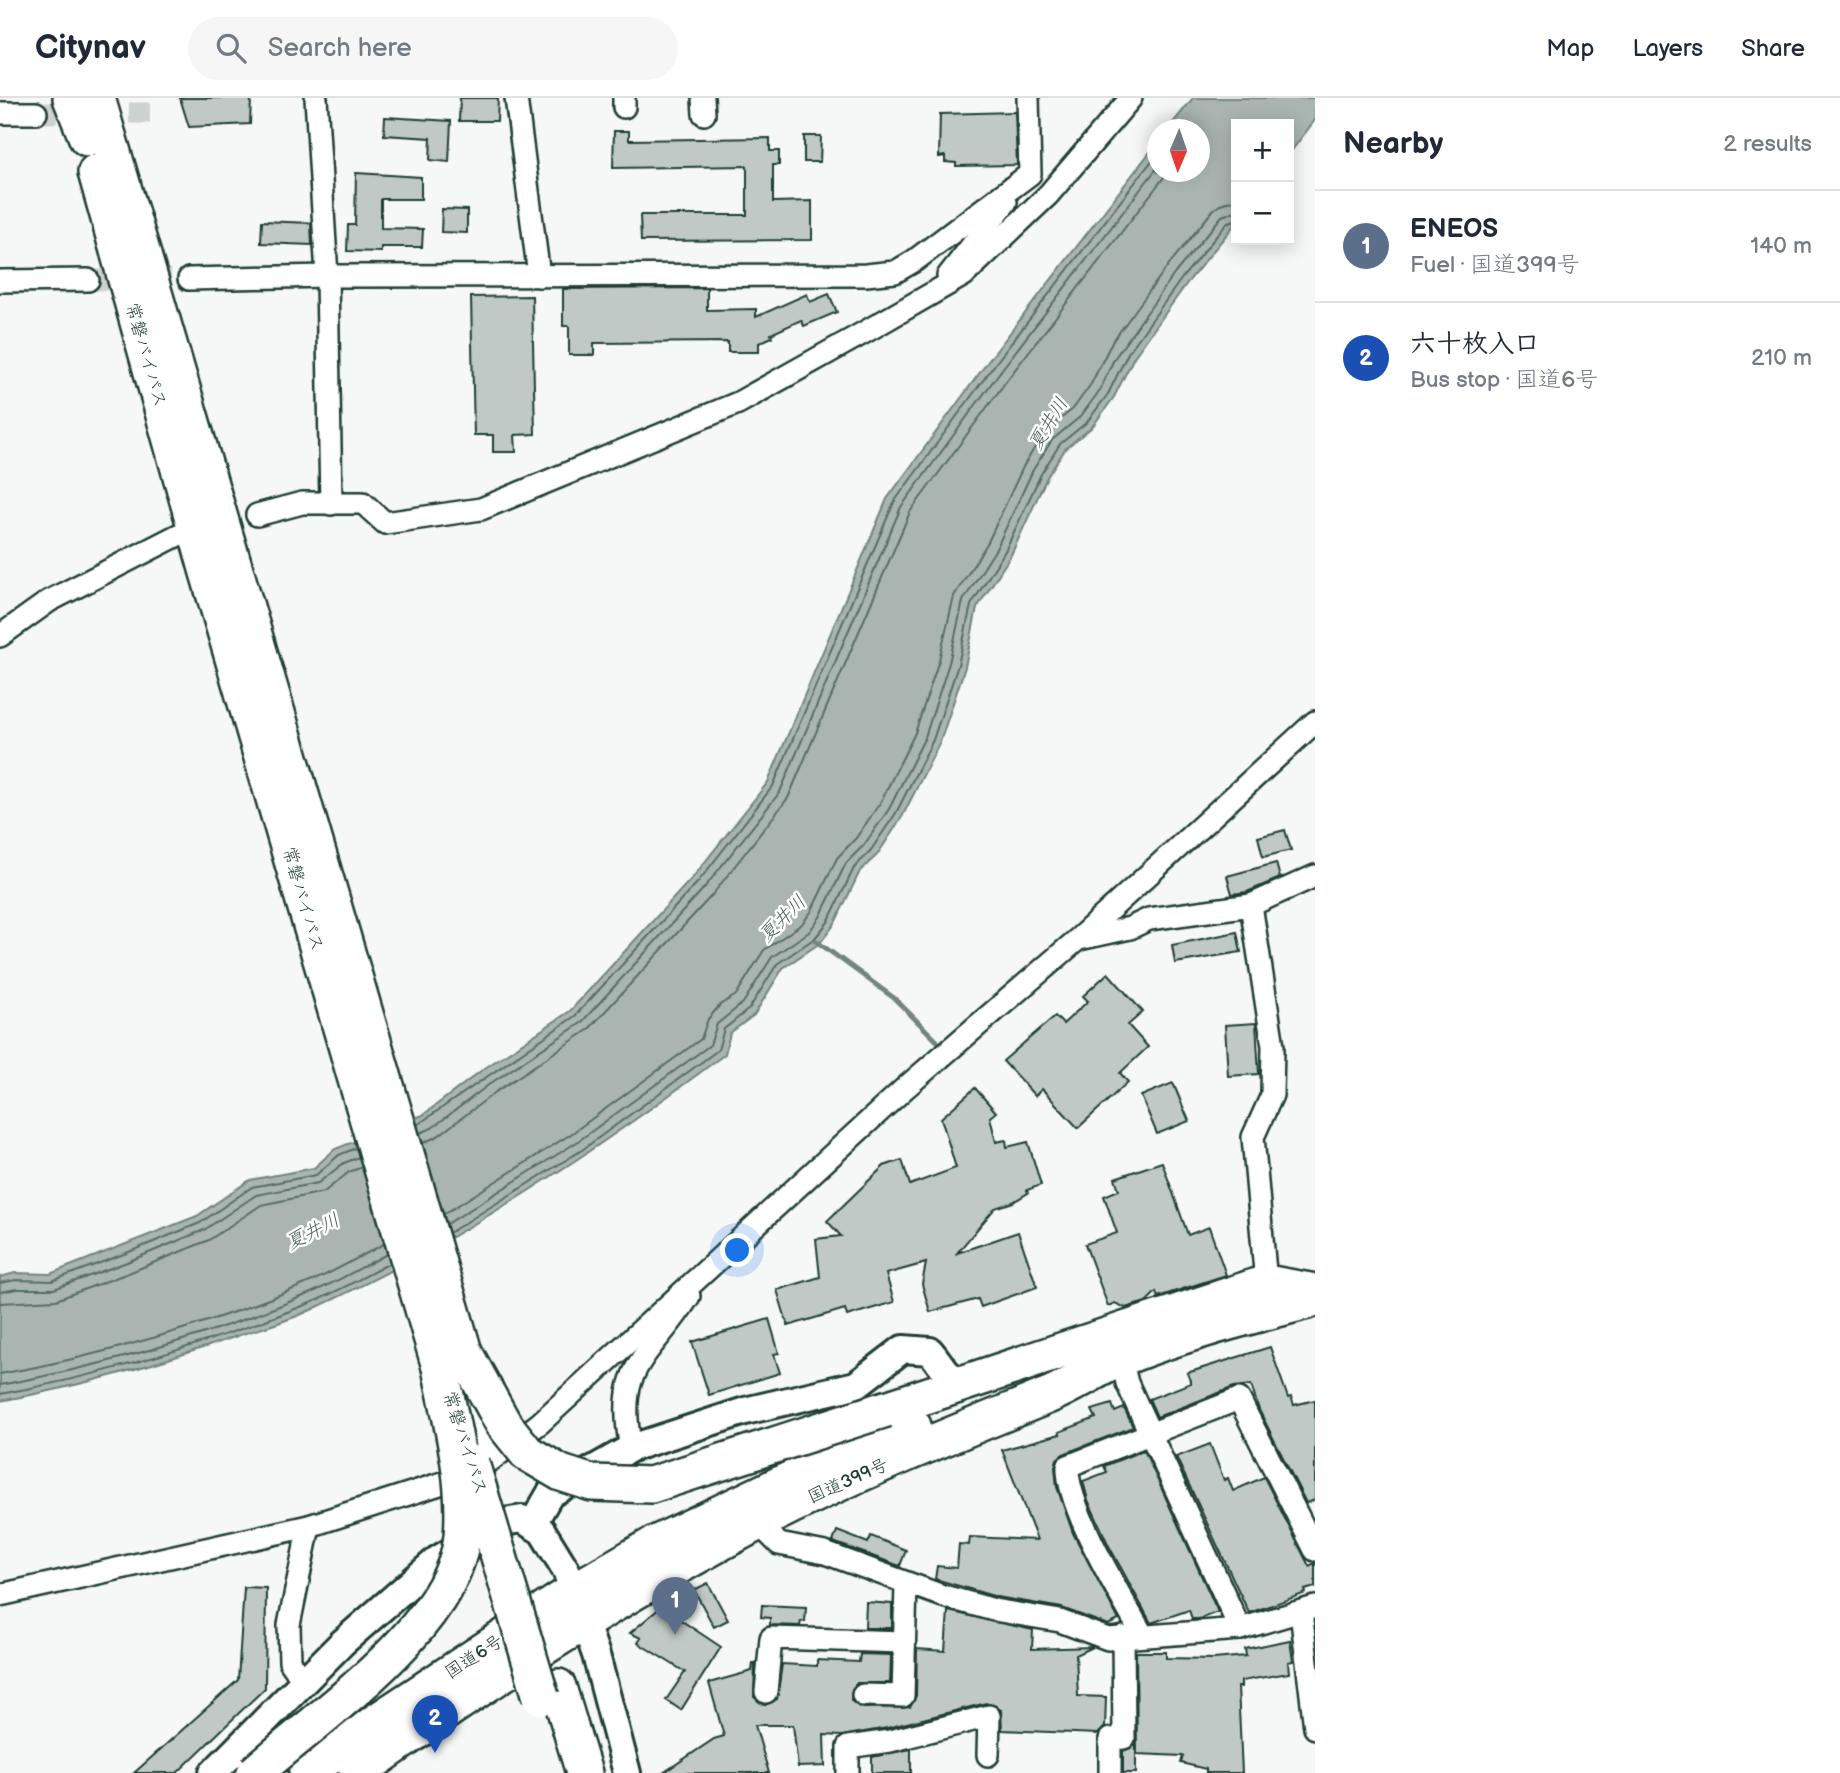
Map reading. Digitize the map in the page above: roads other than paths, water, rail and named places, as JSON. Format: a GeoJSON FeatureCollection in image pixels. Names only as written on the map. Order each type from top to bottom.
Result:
{"type":"FeatureCollection","features":[{"type":"Feature","properties":{"kind":"highway"},"geometry":{"type":"LineString","coordinates":[[71,98],[87,138]]}},
{"type":"Feature","properties":{"kind":"highway","name":"常磐バイパス"},"geometry":{"type":"LineString","coordinates":[[76,98],[219,564],[452,1359],[485,1440],[550,1692]]}},
{"type":"Feature","properties":{"kind":"highway","name":"常磐バイパス"},"geometry":{"type":"LineString","coordinates":[[97,98],[152,277],[219,564]]}},
{"type":"Feature","properties":{"kind":"highway"},"geometry":{"type":"LineString","coordinates":[[114,98],[144,210],[152,277]]}},
{"type":"Feature","properties":{"kind":"highway"},"geometry":{"type":"LineString","coordinates":[[452,1359],[527,1453],[561,1473],[592,1483],[651,1485],[886,1409],[935,1383],[976,1381],[1055,1351],[1266,1283],[1315,1292]]}},
{"type":"Feature","properties":{"kind":"highway","name":"国道399号"},"geometry":{"type":"LineString","coordinates":[[579,1606],[947,1436],[1078,1384],[1121,1358],[1201,1329],[1315,1299]]}},
{"type":"Feature","properties":{"kind":"highway","name":"国道399号"},"geometry":{"type":"LineString","coordinates":[[579,1606],[655,1544],[833,1459],[1066,1364],[1121,1358]]}},
{"type":"Feature","properties":{"kind":"highway"},"geometry":{"type":"LineString","coordinates":[[255,1773],[388,1659],[410,1637],[446,1589],[456,1565],[462,1537],[452,1359]]}},
{"type":"Feature","properties":{"kind":"highway","name":"国道6号"},"geometry":{"type":"LineString","coordinates":[[357,1773],[512,1666],[579,1606]]}},
{"type":"Feature","properties":{"kind":"highway","name":"国道6号"},"geometry":{"type":"LineString","coordinates":[[307,1773],[377,1721],[579,1606]]}},
{"type":"Feature","properties":{"kind":"highway"},"geometry":{"type":"LineString","coordinates":[[378,1773],[512,1666]]}},
{"type":"Feature","properties":{"kind":"highway"},"geometry":{"type":"LineString","coordinates":[[550,1692],[563,1773]]}},
{"type":"Feature","properties":{"kind":"highway"},"geometry":{"type":"LineString","coordinates":[[550,1692],[584,1773]]}},
{"type":"Feature","properties":{"kind":"street"},"geometry":{"type":"LineString","coordinates":[[316,98],[327,276],[331,504]]}},
{"type":"Feature","properties":{"kind":"street"},"geometry":{"type":"LineString","coordinates":[[516,98],[539,276]]}},
{"type":"Feature","properties":{"kind":"street"},"geometry":{"type":"LineString","coordinates":[[936,291],[1024,178],[1028,98]]}},
{"type":"Feature","properties":{"kind":"street"},"geometry":{"type":"LineString","coordinates":[[257,515],[302,503],[363,503],[385,523],[481,509],[738,402],[964,275],[1048,195],[1131,98]]}},
{"type":"Feature","properties":{"kind":"street"},"geometry":{"type":"LineString","coordinates":[[0,113],[36,113]]}},
{"type":"Feature","properties":{"kind":"street"},"geometry":{"type":"LineString","coordinates":[[188,279],[327,276],[866,275],[895,272],[936,247],[1024,178],[1067,173]]}},
{"type":"Feature","properties":{"kind":"street"},"geometry":{"type":"LineString","coordinates":[[0,281],[88,280]]}},
{"type":"Feature","properties":{"kind":"street"},"geometry":{"type":"LineString","coordinates":[[0,636],[48,601],[178,535]]}},
{"type":"Feature","properties":{"kind":"street"},"geometry":{"type":"LineString","coordinates":[[0,1595],[309,1526],[478,1470],[540,1423],[905,1088],[1078,939],[1128,890],[1315,722]]}},
{"type":"Feature","properties":{"kind":"street"},"geometry":{"type":"LineString","coordinates":[[1078,939],[1130,928],[1149,919],[1251,905],[1315,876]]}},
{"type":"Feature","properties":{"kind":"street"},"geometry":{"type":"LineString","coordinates":[[1251,905],[1273,1046],[1272,1095],[1253,1137],[1266,1283]]}},
{"type":"Feature","properties":{"kind":"street"},"geometry":{"type":"LineString","coordinates":[[631,1448],[624,1415],[628,1381],[646,1351],[673,1322],[706,1270]]}},
{"type":"Feature","properties":{"kind":"street"},"geometry":{"type":"LineString","coordinates":[[532,1525],[550,1494],[631,1448],[745,1411],[856,1385],[903,1349],[930,1351],[935,1383]]}},
{"type":"Feature","properties":{"kind":"street"},"geometry":{"type":"LineString","coordinates":[[1121,1358],[1127,1383],[1153,1434],[1240,1629]]}},
{"type":"Feature","properties":{"kind":"street"},"geometry":{"type":"LineString","coordinates":[[1111,1773],[1110,1739],[1124,1738],[1133,1637],[1067,1480],[1068,1466],[1239,1399],[1315,1550]]}},
{"type":"Feature","properties":{"kind":"street"},"geometry":{"type":"LineString","coordinates":[[214,1773],[342,1643],[437,1560],[498,1523],[522,1519],[542,1531],[566,1570],[627,1773]]}},
{"type":"Feature","properties":{"kind":"street"},"geometry":{"type":"LineString","coordinates":[[758,1523],[779,1544],[825,1553],[906,1584],[995,1610],[1073,1625],[1108,1639],[1240,1629],[1308,1609],[1315,1728]]}},
{"type":"Feature","properties":{"kind":"street"},"geometry":{"type":"LineString","coordinates":[[305,1683],[290,1662],[289,1625],[309,1526]]}},
{"type":"Feature","properties":{"kind":"street"},"geometry":{"type":"LineString","coordinates":[[863,1695],[903,1696],[906,1584]]}},
{"type":"Feature","properties":{"kind":"street"},"geometry":{"type":"LineString","coordinates":[[766,1692],[771,1638],[904,1642]]}},
{"type":"Feature","properties":{"kind":"street"},"geometry":{"type":"LineString","coordinates":[[848,1773],[848,1747],[890,1741],[989,1716],[988,1755]]}},
{"type":"Feature","properties":{"kind":"water","name":"夏井川"},"geometry":{"type":"Polygon","coordinates":[[[1193,98],[1315,98],[1315,120],[1294,147],[1294,119],[1231,119],[1231,229],[1187,283],[1134,357],[1114,397],[1092,427],[1066,448],[1047,477],[1011,555],[977,608],[965,667],[940,742],[902,817],[877,855],[860,871],[834,925],[820,943],[783,968],[754,1015],[730,1033],[725,1054],[627,1125],[527,1192],[370,1282],[278,1323],[151,1364],[91,1381],[0,1401],[0,1277],[15,1273],[50,1274],[197,1216],[250,1180],[314,1168],[335,1149],[423,1115],[482,1070],[570,1011],[693,877],[768,782],[887,499],[989,360],[1147,156],[1147,182],[1210,182],[1210,119],[1176,119],[1193,98]]]}},
{"type":"Feature","properties":{"kind":"waterway"},"geometry":{"type":"LineString","coordinates":[[816,941],[894,998],[937,1041]]}},
{"type":"Feature","properties":{"kind":"tunnel"},"geometry":{"type":"LineString","coordinates":[[36,113],[154,113]]}},
{"type":"Feature","properties":{"kind":"tunnel"},"geometry":{"type":"LineString","coordinates":[[88,280],[189,279]]}},
{"type":"Feature","properties":{"kind":"place","name":"ENEOS"},"geometry":{"type":"Point","coordinates":[675,1635]}},
{"type":"Feature","properties":{"kind":"place","name":"六十枚入口"},"geometry":{"type":"Point","coordinates":[435,1753]}}]}
